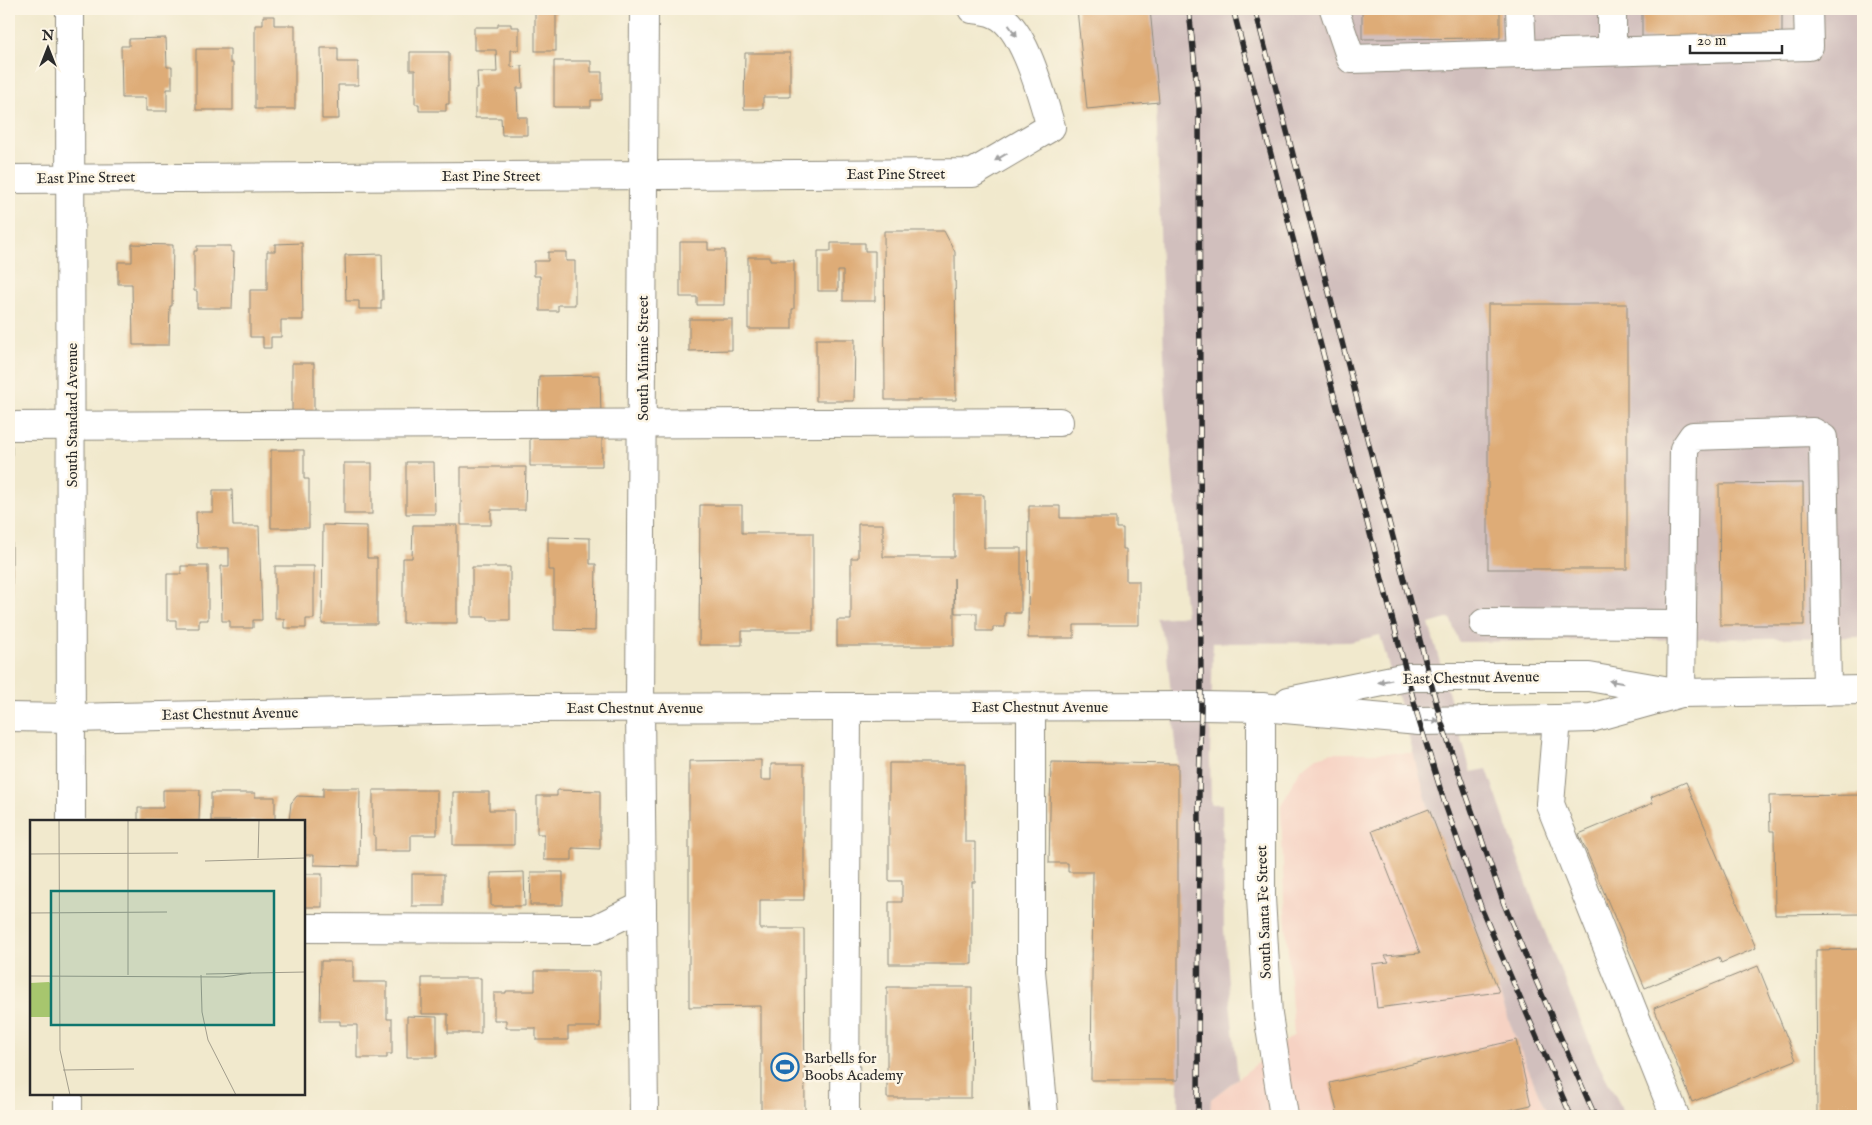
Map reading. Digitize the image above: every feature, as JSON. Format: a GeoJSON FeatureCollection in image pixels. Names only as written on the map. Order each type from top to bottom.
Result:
{"type":"FeatureCollection","features":[{"type":"Feature","properties":{"kind":"street","name":"South Standard Avenue"},"geometry":{"type":"LineString","coordinates":[[70,9],[71,820]]}},
{"type":"Feature","properties":{"kind":"street","name":"South Minnie Street"},"geometry":{"type":"LineString","coordinates":[[644,9],[640,708],[644,1116]]}},
{"type":"Feature","properties":{"kind":"street","name":"East Pine Street"},"geometry":{"type":"LineString","coordinates":[[9,179],[973,174],[1051,127],[1028,56],[1009,25],[996,14],[972,9]]}},
{"type":"Feature","properties":{"kind":"street"},"geometry":{"type":"LineString","coordinates":[[1334,9],[1351,59],[1809,46],[1808,9]]}},
{"type":"Feature","properties":{"kind":"street"},"geometry":{"type":"LineString","coordinates":[[1520,9],[1522,54]]}},
{"type":"Feature","properties":{"kind":"street"},"geometry":{"type":"LineString","coordinates":[[1612,9],[1612,51]]}},
{"type":"Feature","properties":{"kind":"street"},"geometry":{"type":"LineString","coordinates":[[9,426],[1059,422]]}},
{"type":"Feature","properties":{"kind":"street"},"geometry":{"type":"LineString","coordinates":[[1682,693],[1684,449],[1693,436],[1813,432],[1823,438],[1827,690]]}},
{"type":"Feature","properties":{"kind":"street"},"geometry":{"type":"LineString","coordinates":[[1484,623],[1682,624]]}},
{"type":"Feature","properties":{"kind":"street","name":"East Chestnut Avenue"},"geometry":{"type":"LineString","coordinates":[[1261,707],[1407,677],[1589,677],[1682,693],[1863,690]]}},
{"type":"Feature","properties":{"kind":"street","name":"East Chestnut Avenue"},"geometry":{"type":"LineString","coordinates":[[9,717],[72,718],[640,708],[1261,707],[1419,721],[1591,718],[1682,693]]}},
{"type":"Feature","properties":{"kind":"street"},"geometry":{"type":"LineString","coordinates":[[1031,707],[1031,971],[1044,1115]]}},
{"type":"Feature","properties":{"kind":"street","name":"South Santa Fe Street"},"geometry":{"type":"LineString","coordinates":[[1261,707],[1262,908],[1268,1015],[1284,1116]]}},
{"type":"Feature","properties":{"kind":"street"},"geometry":{"type":"LineString","coordinates":[[845,1116],[847,708]]}},
{"type":"Feature","properties":{"kind":"street"},"geometry":{"type":"LineString","coordinates":[[1557,719],[1550,804],[1674,1116]]}},
{"type":"Feature","properties":{"kind":"street"},"geometry":{"type":"LineString","coordinates":[[305,928],[595,929],[642,906]]}},
{"type":"Feature","properties":{"kind":"street"},"geometry":{"type":"LineString","coordinates":[[68,1095],[68,1116]]}},
{"type":"Feature","properties":{"kind":"shaded area"},"geometry":{"type":"Polygon","coordinates":[[[1147,9],[1863,9],[1863,637],[1459,642],[1450,618],[1429,624],[1471,772],[1487,769],[1536,910],[1597,1061],[1626,1116],[1548,1116],[1516,1040],[1429,809],[1380,635],[1350,642],[1213,643],[1210,756],[1211,804],[1222,804],[1224,929],[1238,1078],[1211,1099],[1210,1116],[1178,1116],[1178,764],[1166,645],[1156,618],[1186,616],[1165,388],[1156,102],[1147,9]]]}},
{"type":"Feature","properties":{"kind":"shaded area"},"geometry":{"type":"Polygon","coordinates":[[[1332,753],[1414,753],[1429,809],[1516,1040],[1548,1116],[1210,1116],[1211,1099],[1294,1035],[1284,898],[1281,805],[1300,770],[1317,757],[1332,753]]]}},
{"type":"Feature","properties":{"kind":"building"},"geometry":{"type":"Polygon","coordinates":[[[535,9],[556,9],[556,51],[535,51],[535,9]]]}},
{"type":"Feature","properties":{"kind":"building"},"geometry":{"type":"Polygon","coordinates":[[[1077,9],[1150,9],[1159,102],[1087,109],[1077,9]]]}},
{"type":"Feature","properties":{"kind":"building"},"geometry":{"type":"Polygon","coordinates":[[[1362,9],[1500,9],[1500,38],[1362,39],[1362,9]]]}},
{"type":"Feature","properties":{"kind":"building"},"geometry":{"type":"Polygon","coordinates":[[[1642,9],[1782,9],[1782,37],[1642,38],[1642,9]]]}},
{"type":"Feature","properties":{"kind":"building"},"geometry":{"type":"Polygon","coordinates":[[[263,16],[274,16],[274,25],[295,25],[295,109],[255,109],[255,25],[263,25],[263,16]]]}},
{"type":"Feature","properties":{"kind":"building"},"geometry":{"type":"Polygon","coordinates":[[[498,24],[511,24],[511,27],[519,27],[519,50],[511,50],[511,67],[522,66],[523,88],[517,88],[518,117],[527,117],[527,135],[502,135],[501,118],[475,118],[475,89],[478,89],[477,72],[497,72],[496,50],[474,50],[474,27],[498,27],[498,24]]]}},
{"type":"Feature","properties":{"kind":"building"},"geometry":{"type":"Polygon","coordinates":[[[166,38],[167,67],[172,67],[172,89],[167,89],[167,111],[146,111],[146,98],[122,98],[121,46],[129,46],[129,39],[166,38]]]}},
{"type":"Feature","properties":{"kind":"building"},"geometry":{"type":"Polygon","coordinates":[[[321,48],[338,48],[338,62],[358,62],[358,85],[338,85],[339,119],[322,119],[321,48]]]}},
{"type":"Feature","properties":{"kind":"building"},"geometry":{"type":"Polygon","coordinates":[[[196,49],[230,49],[230,63],[233,63],[233,110],[196,110],[196,49]]]}},
{"type":"Feature","properties":{"kind":"building"},"geometry":{"type":"Polygon","coordinates":[[[410,52],[449,52],[449,104],[446,104],[446,111],[419,111],[419,104],[415,104],[415,70],[410,70],[410,52]]]}},
{"type":"Feature","properties":{"kind":"building"},"geometry":{"type":"Polygon","coordinates":[[[745,53],[790,53],[790,97],[763,97],[763,109],[744,109],[745,53]]]}},
{"type":"Feature","properties":{"kind":"building"},"geometry":{"type":"Polygon","coordinates":[[[554,61],[591,61],[591,72],[602,72],[602,100],[591,100],[591,107],[554,107],[554,61]]]}},
{"type":"Feature","properties":{"kind":"building"},"geometry":{"type":"Polygon","coordinates":[[[884,231],[944,231],[955,252],[956,400],[885,400],[884,231]]]}},
{"type":"Feature","properties":{"kind":"building"},"geometry":{"type":"Polygon","coordinates":[[[680,242],[708,242],[708,250],[725,250],[724,305],[697,305],[697,297],[680,297],[680,242]]]}},
{"type":"Feature","properties":{"kind":"building"},"geometry":{"type":"Polygon","coordinates":[[[302,243],[303,320],[281,320],[281,337],[271,337],[271,348],[263,348],[263,337],[250,337],[250,290],[267,290],[267,251],[275,251],[275,244],[302,243]]]}},
{"type":"Feature","properties":{"kind":"building"},"geometry":{"type":"Polygon","coordinates":[[[831,243],[865,243],[865,251],[875,251],[875,301],[843,301],[843,271],[838,271],[838,291],[818,291],[818,251],[831,251],[831,243]]]}},
{"type":"Feature","properties":{"kind":"building"},"geometry":{"type":"Polygon","coordinates":[[[132,244],[173,245],[169,345],[133,345],[132,284],[118,284],[118,262],[132,262],[132,244]]]}},
{"type":"Feature","properties":{"kind":"building"},"geometry":{"type":"Polygon","coordinates":[[[197,246],[231,246],[231,252],[234,252],[232,308],[197,308],[197,291],[194,291],[194,251],[197,251],[197,246]]]}},
{"type":"Feature","properties":{"kind":"building"},"geometry":{"type":"Polygon","coordinates":[[[548,252],[566,252],[566,261],[575,261],[575,305],[558,305],[558,311],[540,311],[540,276],[534,276],[534,261],[548,261],[548,252]]]}},
{"type":"Feature","properties":{"kind":"building"},"geometry":{"type":"Polygon","coordinates":[[[382,254],[383,300],[381,300],[381,309],[359,309],[359,301],[346,301],[345,255],[382,254]]]}},
{"type":"Feature","properties":{"kind":"building"},"geometry":{"type":"Polygon","coordinates":[[[748,257],[770,257],[770,260],[794,260],[792,329],[748,329],[748,257]]]}},
{"type":"Feature","properties":{"kind":"building"},"geometry":{"type":"Polygon","coordinates":[[[1488,304],[1627,304],[1627,569],[1488,569],[1488,304]]]}},
{"type":"Feature","properties":{"kind":"building"},"geometry":{"type":"Polygon","coordinates":[[[689,319],[732,319],[732,350],[689,351],[689,319]]]}},
{"type":"Feature","properties":{"kind":"building"},"geometry":{"type":"Polygon","coordinates":[[[816,339],[855,339],[854,401],[816,401],[816,339]]]}},
{"type":"Feature","properties":{"kind":"building"},"geometry":{"type":"Polygon","coordinates":[[[292,363],[314,363],[314,418],[292,418],[292,363]]]}},
{"type":"Feature","properties":{"kind":"building"},"geometry":{"type":"Polygon","coordinates":[[[600,375],[601,415],[538,415],[539,376],[600,375]]]}},
{"type":"Feature","properties":{"kind":"building"},"geometry":{"type":"Polygon","coordinates":[[[602,437],[602,466],[530,466],[530,438],[602,437]]]}},
{"type":"Feature","properties":{"kind":"building"},"geometry":{"type":"Polygon","coordinates":[[[9,446],[12,446],[12,488],[9,488],[9,446]]]}},
{"type":"Feature","properties":{"kind":"building"},"geometry":{"type":"Polygon","coordinates":[[[271,450],[304,450],[304,479],[309,479],[309,528],[271,528],[271,450]]]}},
{"type":"Feature","properties":{"kind":"building"},"geometry":{"type":"Polygon","coordinates":[[[406,462],[434,462],[435,514],[406,514],[406,462]]]}},
{"type":"Feature","properties":{"kind":"building"},"geometry":{"type":"Polygon","coordinates":[[[344,463],[372,463],[372,514],[344,514],[344,463]]]}},
{"type":"Feature","properties":{"kind":"building"},"geometry":{"type":"Polygon","coordinates":[[[461,467],[526,467],[525,510],[491,510],[491,525],[461,525],[461,467]]]}},
{"type":"Feature","properties":{"kind":"building"},"geometry":{"type":"Polygon","coordinates":[[[1803,483],[1804,625],[1720,625],[1719,484],[1803,483]]]}},
{"type":"Feature","properties":{"kind":"building"},"geometry":{"type":"Polygon","coordinates":[[[213,490],[232,490],[233,526],[259,526],[262,620],[253,620],[253,628],[230,628],[230,621],[222,621],[221,566],[229,566],[229,548],[197,548],[196,512],[213,512],[213,490]]]}},
{"type":"Feature","properties":{"kind":"building"},"geometry":{"type":"Polygon","coordinates":[[[9,495],[12,495],[12,593],[9,593],[9,495]]]}},
{"type":"Feature","properties":{"kind":"building"},"geometry":{"type":"Polygon","coordinates":[[[954,495],[984,495],[984,548],[1021,548],[1021,613],[1005,613],[1005,627],[993,627],[993,631],[977,631],[977,613],[955,613],[954,578],[954,646],[837,646],[837,620],[851,620],[851,558],[858,558],[858,524],[883,524],[883,557],[954,557],[954,495]]]}},
{"type":"Feature","properties":{"kind":"building"},"geometry":{"type":"Polygon","coordinates":[[[700,505],[742,505],[742,533],[813,533],[813,631],[742,631],[742,645],[699,645],[700,505]]]}},
{"type":"Feature","properties":{"kind":"building"},"geometry":{"type":"Polygon","coordinates":[[[1029,506],[1060,506],[1060,518],[1116,518],[1116,528],[1123,528],[1123,549],[1126,549],[1126,581],[1139,581],[1139,625],[1074,625],[1074,638],[1028,638],[1029,506]]]}},
{"type":"Feature","properties":{"kind":"building"},"geometry":{"type":"Polygon","coordinates":[[[323,525],[367,526],[367,558],[377,558],[377,624],[322,624],[323,525]]]}},
{"type":"Feature","properties":{"kind":"building"},"geometry":{"type":"Polygon","coordinates":[[[413,525],[457,525],[457,623],[403,623],[403,558],[412,558],[413,525]]]}},
{"type":"Feature","properties":{"kind":"building"},"geometry":{"type":"Polygon","coordinates":[[[548,537],[590,538],[590,564],[596,564],[595,631],[554,630],[554,570],[548,570],[548,537]]]}},
{"type":"Feature","properties":{"kind":"building"},"geometry":{"type":"Polygon","coordinates":[[[181,566],[208,566],[208,620],[199,620],[199,628],[176,628],[176,620],[167,620],[167,574],[181,574],[181,566]]]}},
{"type":"Feature","properties":{"kind":"building"},"geometry":{"type":"Polygon","coordinates":[[[275,566],[314,566],[314,619],[306,619],[306,628],[284,628],[284,619],[275,619],[275,566]]]}},
{"type":"Feature","properties":{"kind":"building"},"geometry":{"type":"Polygon","coordinates":[[[472,567],[510,567],[510,620],[488,620],[488,617],[472,617],[472,567]]]}},
{"type":"Feature","properties":{"kind":"building"},"geometry":{"type":"Polygon","coordinates":[[[9,600],[11,600],[11,641],[9,641],[9,600]]]}},
{"type":"Feature","properties":{"kind":"building"},"geometry":{"type":"Polygon","coordinates":[[[761,760],[761,780],[771,780],[771,764],[804,764],[804,900],[760,900],[760,929],[804,929],[805,1116],[761,1116],[761,1006],[689,1007],[689,761],[761,760]]]}},
{"type":"Feature","properties":{"kind":"building"},"geometry":{"type":"Polygon","coordinates":[[[1051,762],[1178,764],[1178,1080],[1091,1080],[1093,872],[1068,872],[1068,863],[1049,863],[1051,762]]]}},
{"type":"Feature","properties":{"kind":"building"},"geometry":{"type":"Polygon","coordinates":[[[889,763],[965,763],[965,842],[975,842],[975,882],[972,882],[972,964],[889,964],[889,902],[902,902],[902,881],[889,881],[889,763]]]}},
{"type":"Feature","properties":{"kind":"building"},"geometry":{"type":"Polygon","coordinates":[[[1686,782],[1756,948],[1721,963],[1719,957],[1645,988],[1579,834],[1653,803],[1651,797],[1686,782]]]}},
{"type":"Feature","properties":{"kind":"building"},"geometry":{"type":"Polygon","coordinates":[[[323,788],[360,788],[359,866],[314,865],[314,855],[305,855],[305,820],[289,820],[291,803],[297,796],[323,797],[323,788]]]}},
{"type":"Feature","properties":{"kind":"building"},"geometry":{"type":"Polygon","coordinates":[[[163,790],[200,790],[199,820],[138,820],[138,808],[163,808],[163,790]]]}},
{"type":"Feature","properties":{"kind":"building"},"geometry":{"type":"Polygon","coordinates":[[[373,790],[437,790],[437,835],[411,835],[411,851],[375,851],[373,790]]]}},
{"type":"Feature","properties":{"kind":"building"},"geometry":{"type":"Polygon","coordinates":[[[557,790],[600,791],[600,849],[572,848],[572,860],[544,860],[544,834],[537,834],[537,796],[557,796],[557,790]]]}},
{"type":"Feature","properties":{"kind":"building"},"geometry":{"type":"Polygon","coordinates":[[[453,792],[489,792],[489,810],[514,810],[514,845],[453,845],[453,792]]]}},
{"type":"Feature","properties":{"kind":"building"},"geometry":{"type":"Polygon","coordinates":[[[211,793],[255,793],[255,797],[275,797],[275,820],[211,820],[211,793]]]}},
{"type":"Feature","properties":{"kind":"building"},"geometry":{"type":"Polygon","coordinates":[[[1863,795],[1863,914],[1775,915],[1774,831],[1770,831],[1769,796],[1863,795]]]}},
{"type":"Feature","properties":{"kind":"building"},"geometry":{"type":"Polygon","coordinates":[[[1429,809],[1499,992],[1377,1008],[1372,964],[1389,962],[1385,956],[1420,953],[1372,831],[1429,809]]]}},
{"type":"Feature","properties":{"kind":"building"},"geometry":{"type":"Polygon","coordinates":[[[524,872],[525,906],[491,906],[491,873],[524,872]]]}},
{"type":"Feature","properties":{"kind":"building"},"geometry":{"type":"Polygon","coordinates":[[[531,872],[563,872],[563,905],[530,905],[531,872]]]}},
{"type":"Feature","properties":{"kind":"building"},"geometry":{"type":"Polygon","coordinates":[[[305,874],[322,874],[322,907],[305,907],[305,874]]]}},
{"type":"Feature","properties":{"kind":"building"},"geometry":{"type":"Polygon","coordinates":[[[412,874],[444,874],[444,906],[412,906],[412,874]]]}},
{"type":"Feature","properties":{"kind":"building"},"geometry":{"type":"Polygon","coordinates":[[[1863,949],[1863,1116],[1817,1116],[1816,950],[1863,949]]]}},
{"type":"Feature","properties":{"kind":"building"},"geometry":{"type":"Polygon","coordinates":[[[321,961],[353,961],[353,982],[387,982],[387,1019],[392,1019],[392,1054],[387,1054],[387,1058],[357,1058],[357,1025],[340,1025],[340,1021],[320,1021],[321,961]]]}},
{"type":"Feature","properties":{"kind":"building"},"geometry":{"type":"Polygon","coordinates":[[[1758,966],[1796,1060],[1692,1102],[1654,1008],[1758,966]]]}},
{"type":"Feature","properties":{"kind":"building"},"geometry":{"type":"Polygon","coordinates":[[[535,971],[600,971],[600,1027],[568,1027],[568,1040],[536,1040],[536,1028],[506,1028],[506,1020],[494,1020],[494,993],[535,991],[535,971]]]}},
{"type":"Feature","properties":{"kind":"building"},"geometry":{"type":"Polygon","coordinates":[[[422,978],[481,978],[481,1033],[448,1033],[448,1014],[422,1014],[422,978]]]}},
{"type":"Feature","properties":{"kind":"building"},"geometry":{"type":"Polygon","coordinates":[[[887,987],[972,987],[971,1098],[887,1098],[887,987]]]}},
{"type":"Feature","properties":{"kind":"building"},"geometry":{"type":"Polygon","coordinates":[[[407,1016],[437,1017],[437,1057],[407,1057],[407,1016]]]}},
{"type":"Feature","properties":{"kind":"building"},"geometry":{"type":"Polygon","coordinates":[[[1516,1040],[1531,1105],[1483,1116],[1338,1116],[1330,1083],[1516,1040]]]}},
{"type":"Feature","properties":{"kind":"railway"},"geometry":{"type":"LineString","coordinates":[[1189,9],[1199,108],[1201,706],[1198,1116]]}},
{"type":"Feature","properties":{"kind":"railway"},"geometry":{"type":"LineString","coordinates":[[1233,9],[1419,721],[1445,804],[1482,910],[1571,1116]]}},
{"type":"Feature","properties":{"kind":"railway"},"geometry":{"type":"LineString","coordinates":[[1255,9],[1441,721],[1504,904],[1595,1116]]}},
{"type":"Feature","properties":{"kind":"place","name":"Barbells for Boobs Academy"},"geometry":{"type":"Point","coordinates":[785,1067]}}]}
